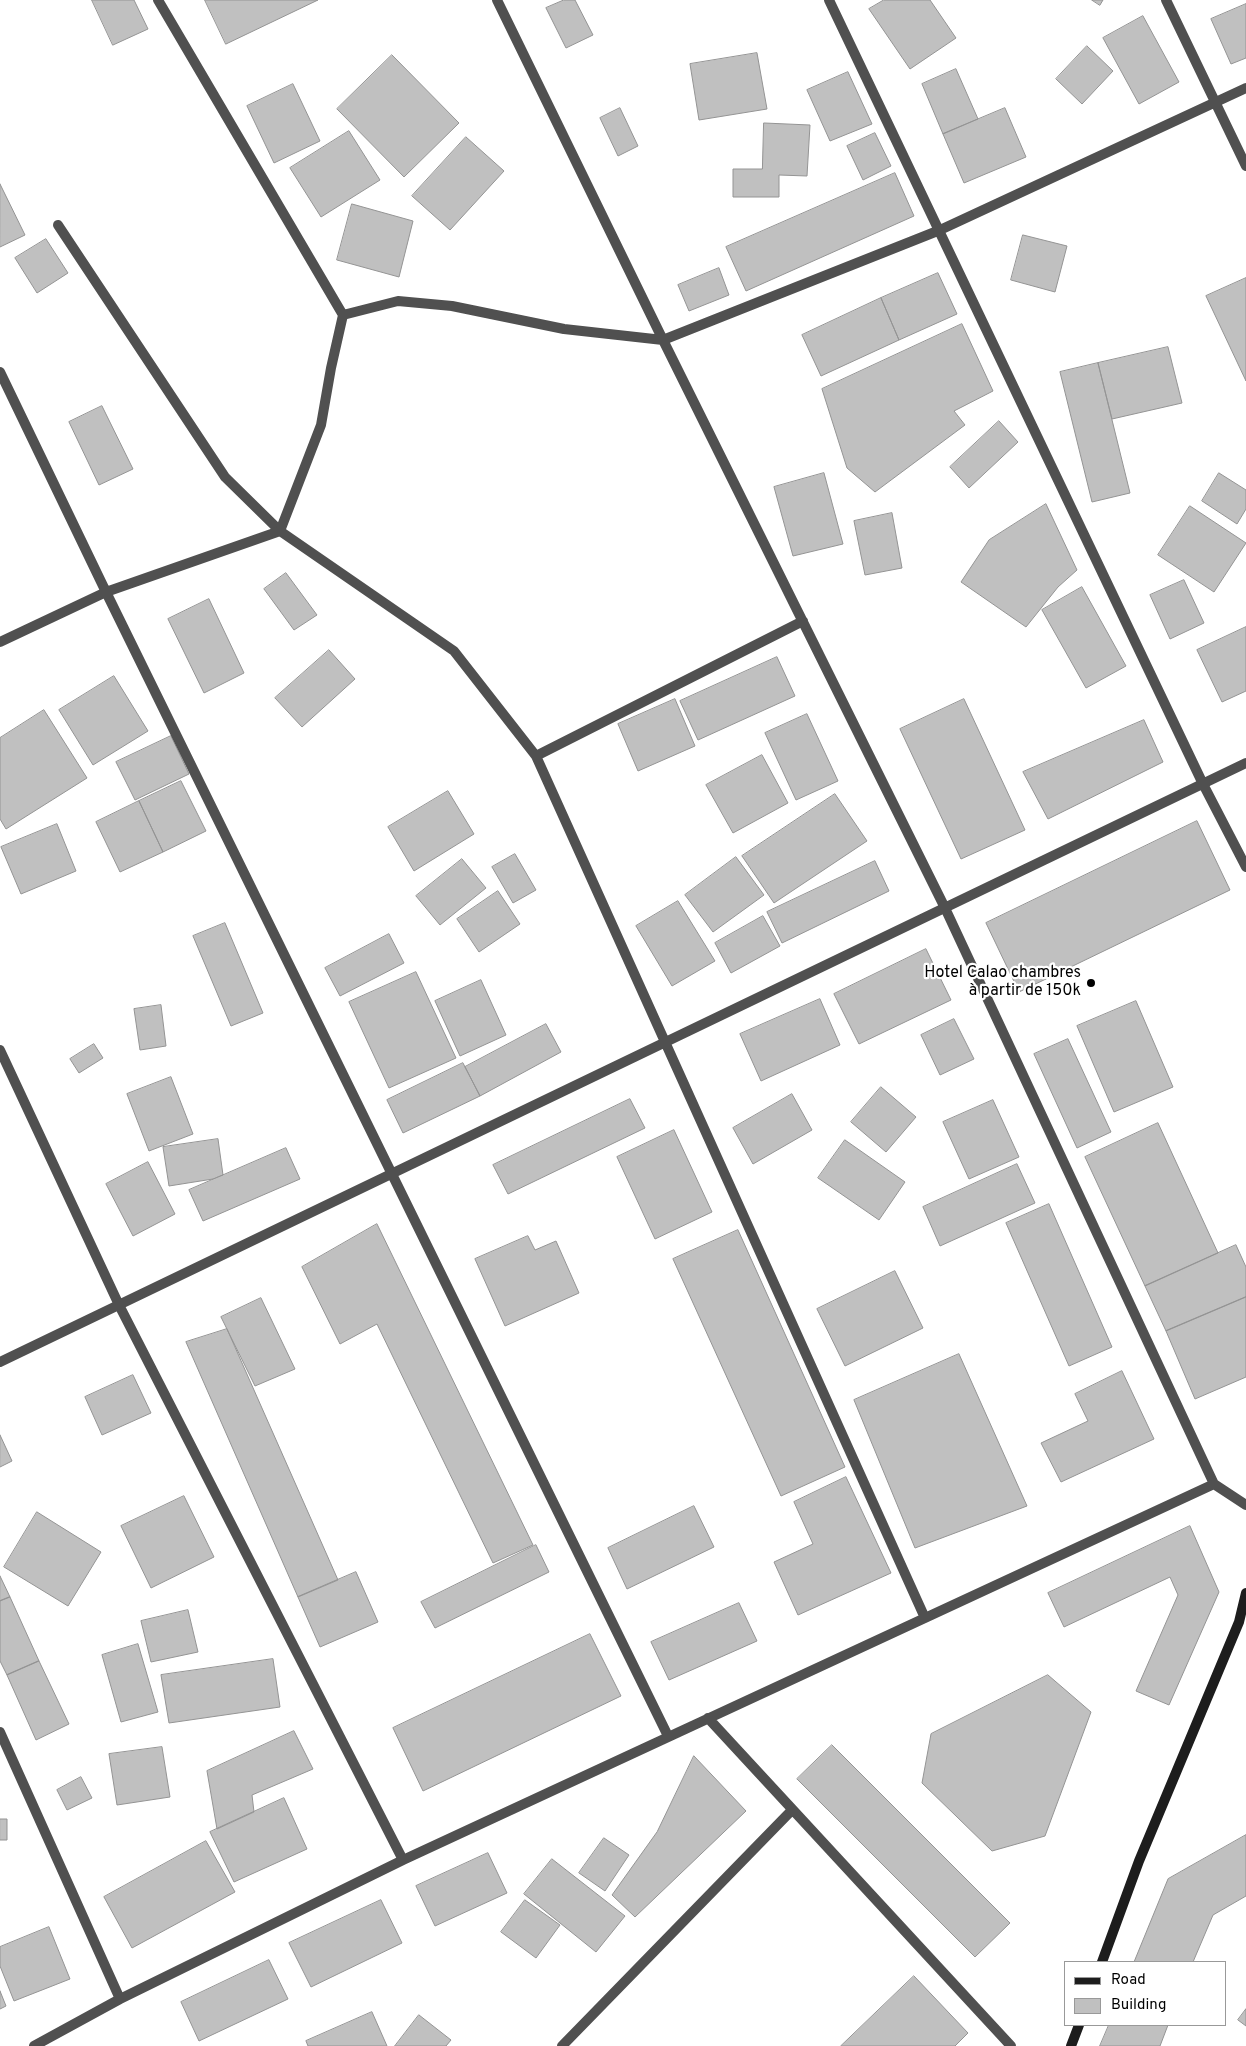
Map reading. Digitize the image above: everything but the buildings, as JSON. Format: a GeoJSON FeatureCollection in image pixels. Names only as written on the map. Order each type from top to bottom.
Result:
{"type":"FeatureCollection","features":[{"type":"Feature","properties":{"kind":"street"},"geometry":{"type":"LineString","coordinates":[[0,642],[106,592],[280,531],[321,426],[343,315],[158,0]]}},
{"type":"Feature","properties":{"kind":"street"},"geometry":{"type":"LineString","coordinates":[[498,0],[663,340],[946,908],[1214,1484],[1246,1505]]}},
{"type":"Feature","properties":{"kind":"street"},"geometry":{"type":"LineString","coordinates":[[830,0],[1203,784],[1246,866]]}},
{"type":"Feature","properties":{"kind":"street"},"geometry":{"type":"LineString","coordinates":[[1166,0],[1246,166]]}},
{"type":"Feature","properties":{"kind":"street"},"geometry":{"type":"LineString","coordinates":[[343,315],[398,301],[452,306],[564,329],[663,340],[940,230],[1246,88]]}},
{"type":"Feature","properties":{"kind":"street"},"geometry":{"type":"LineString","coordinates":[[58,225],[226,477],[280,531],[454,651],[536,756],[925,1618]]}},
{"type":"Feature","properties":{"kind":"street"},"geometry":{"type":"LineString","coordinates":[[0,372],[106,592],[668,1736]]}},
{"type":"Feature","properties":{"kind":"street"},"geometry":{"type":"LineString","coordinates":[[536,756],[803,621]]}},
{"type":"Feature","properties":{"kind":"street"},"geometry":{"type":"LineString","coordinates":[[0,1362],[1246,763]]}},
{"type":"Feature","properties":{"kind":"street"},"geometry":{"type":"LineString","coordinates":[[0,1050],[119,1305],[403,1860]]}},
{"type":"Feature","properties":{"kind":"street"},"geometry":{"type":"LineString","coordinates":[[34,2046],[120,1999],[403,1860],[1214,1484]]}},
{"type":"Feature","properties":{"kind":"street"},"geometry":{"type":"LineString","coordinates":[[1102,1961],[1139,1861],[1239,1622],[1246,1593]]}},
{"type":"Feature","properties":{"kind":"street"},"geometry":{"type":"LineString","coordinates":[[708,1718],[1011,2046]]}},
{"type":"Feature","properties":{"kind":"street"},"geometry":{"type":"LineString","coordinates":[[0,1732],[120,1999]]}},
{"type":"Feature","properties":{"kind":"street"},"geometry":{"type":"LineString","coordinates":[[562,2046],[792,1810]]}},
{"type":"Feature","properties":{"kind":"street"},"geometry":{"type":"LineString","coordinates":[[1071,2046],[1079,2026]]}},
{"type":"Feature","properties":{"kind":"place","name":"Hotel Calao chambres à partir de 150k"},"geometry":{"type":"Point","coordinates":[1091,983]}}]}
